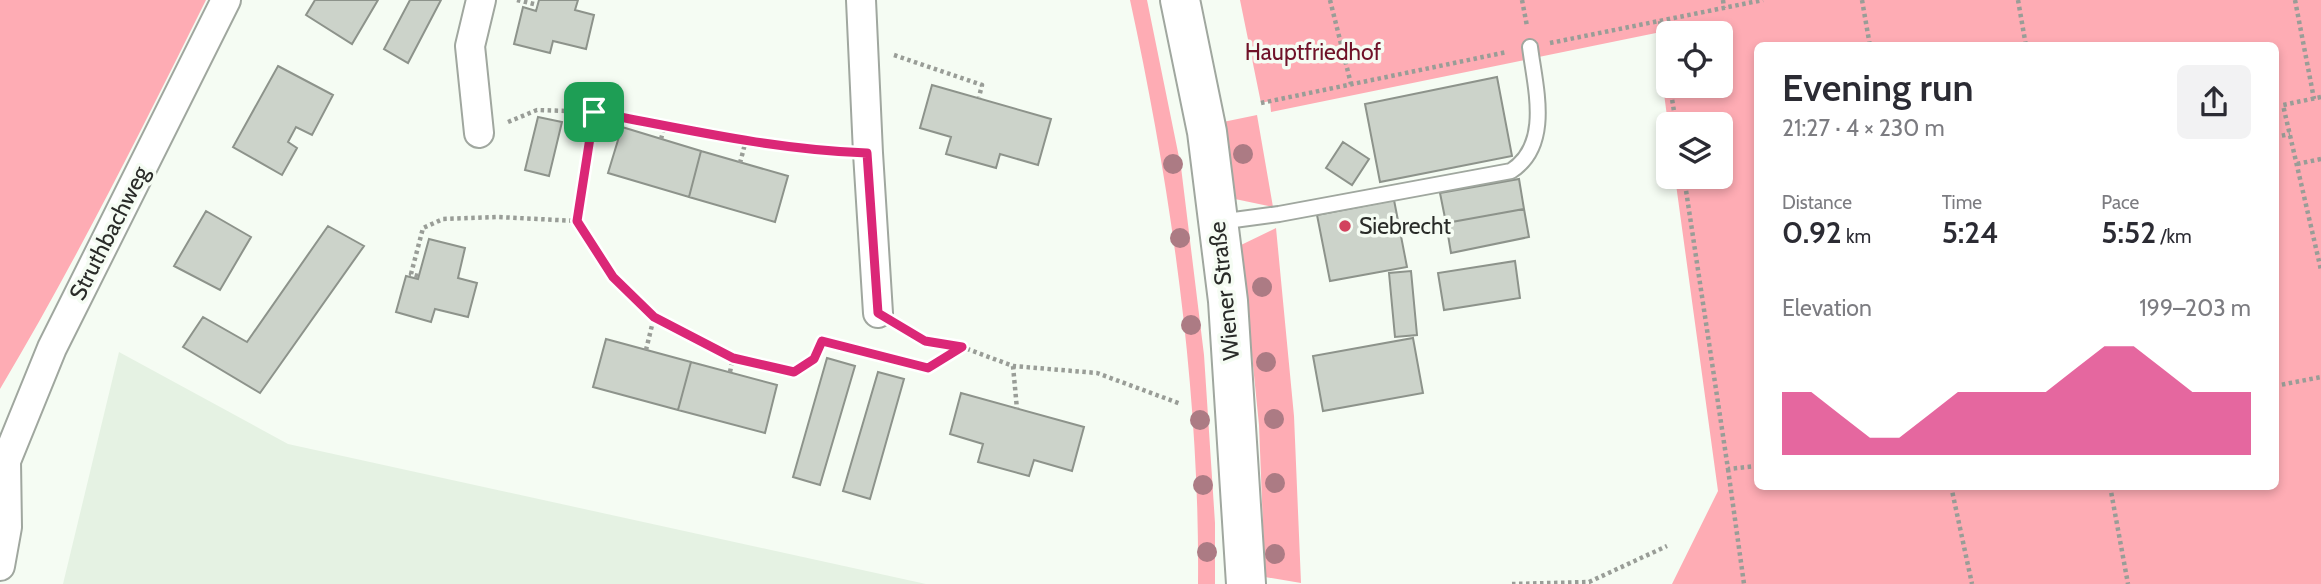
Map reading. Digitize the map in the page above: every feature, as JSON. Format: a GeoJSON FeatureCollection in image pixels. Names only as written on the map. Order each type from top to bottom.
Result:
{"type":"FeatureCollection","features":[{"type":"Feature","properties":{"kind":"main road","name":"Wiener Straße"},"geometry":{"type":"LineString","coordinates":[[1180,0],[1207,132],[1228,301],[1246,584]]}},
{"type":"Feature","properties":{"kind":"street","name":"Struthbachweg"},"geometry":{"type":"LineString","coordinates":[[2,464],[52,348],[226,0]]}},
{"type":"Feature","properties":{"kind":"street"},"geometry":{"type":"LineString","coordinates":[[479,133],[470,46],[481,0]]}},
{"type":"Feature","properties":{"kind":"street"},"geometry":{"type":"LineString","coordinates":[[861,0],[867,153],[878,313]]}},
{"type":"Feature","properties":{"kind":"street"},"geometry":{"type":"LineString","coordinates":[[0,566],[8,527],[2,464]]}},
{"type":"Feature","properties":{"kind":"lane"},"geometry":{"type":"LineString","coordinates":[[1218,222],[1279,214],[1511,171],[1522,163],[1531,149],[1536,128],[1538,98],[1530,47]]}},
{"type":"Feature","properties":{"kind":"path"},"geometry":{"type":"LineString","coordinates":[[517,0],[538,5]]}},
{"type":"Feature","properties":{"kind":"path"},"geometry":{"type":"LineString","coordinates":[[1330,0],[1352,84]]}},
{"type":"Feature","properties":{"kind":"path"},"geometry":{"type":"LineString","coordinates":[[1723,0],[1724,8]]}},
{"type":"Feature","properties":{"kind":"path"},"geometry":{"type":"LineString","coordinates":[[1862,0],[1869,42]]}},
{"type":"Feature","properties":{"kind":"path"},"geometry":{"type":"LineString","coordinates":[[2018,0],[2025,42]]}},
{"type":"Feature","properties":{"kind":"path"},"geometry":{"type":"LineString","coordinates":[[2295,0],[2315,99]]}},
{"type":"Feature","properties":{"kind":"path"},"geometry":{"type":"LineString","coordinates":[[864,45],[982,85],[979,97]]}},
{"type":"Feature","properties":{"kind":"path"},"geometry":{"type":"LineString","coordinates":[[2321,97],[2283,105],[2321,270]]}},
{"type":"Feature","properties":{"kind":"path"},"geometry":{"type":"LineString","coordinates":[[479,133],[537,110],[594,112],[820,152],[867,153]]}},
{"type":"Feature","properties":{"kind":"path"},"geometry":{"type":"LineString","coordinates":[[594,112],[577,221],[613,277],[654,317],[733,358],[794,372],[814,359],[822,341],[928,368],[962,347]]}},
{"type":"Feature","properties":{"kind":"path"},"geometry":{"type":"LineString","coordinates":[[661,139],[665,125]]}},
{"type":"Feature","properties":{"kind":"path"},"geometry":{"type":"LineString","coordinates":[[2279,136],[2290,134]]}},
{"type":"Feature","properties":{"kind":"path"},"geometry":{"type":"LineString","coordinates":[[740,163],[746,140]]}},
{"type":"Feature","properties":{"kind":"path"},"geometry":{"type":"LineString","coordinates":[[2297,164],[2321,159]]}},
{"type":"Feature","properties":{"kind":"path"},"geometry":{"type":"LineString","coordinates":[[1686,189],[1744,584]]}},
{"type":"Feature","properties":{"kind":"path"},"geometry":{"type":"LineString","coordinates":[[418,276],[411,274],[423,228],[443,219],[498,217],[577,221]]}},
{"type":"Feature","properties":{"kind":"path"},"geometry":{"type":"LineString","coordinates":[[878,313],[925,341],[962,347],[1013,366],[1097,373],[1181,404]]}},
{"type":"Feature","properties":{"kind":"path"},"geometry":{"type":"LineString","coordinates":[[646,349],[654,317]]}},
{"type":"Feature","properties":{"kind":"path"},"geometry":{"type":"LineString","coordinates":[[730,372],[733,358]]}},
{"type":"Feature","properties":{"kind":"path"},"geometry":{"type":"LineString","coordinates":[[1013,366],[1017,409]]}},
{"type":"Feature","properties":{"kind":"path"},"geometry":{"type":"LineString","coordinates":[[2279,385],[2321,377]]}},
{"type":"Feature","properties":{"kind":"path"},"geometry":{"type":"LineString","coordinates":[[1728,469],[1754,466]]}},
{"type":"Feature","properties":{"kind":"path"},"geometry":{"type":"LineString","coordinates":[[1952,490],[1972,584]]}},
{"type":"Feature","properties":{"kind":"path"},"geometry":{"type":"LineString","coordinates":[[2111,490],[2129,584]]}},
{"type":"Feature","properties":{"kind":"path"},"geometry":{"type":"LineString","coordinates":[[1513,584],[1588,582],[1667,546]]}},
{"type":"Feature","properties":{"kind":"shaded area"},"geometry":{"type":"Polygon","coordinates":[[[119,352],[288,444],[926,584],[63,584],[119,352]]]}},
{"type":"Feature","properties":{"kind":"green space"},"geometry":{"type":"Polygon","coordinates":[[[0,0],[206,0],[81,245],[0,389],[0,0]]]}},
{"type":"Feature","properties":{"kind":"green space"},"geometry":{"type":"Polygon","coordinates":[[[1130,0],[1147,0],[1181,167],[1204,355],[1215,523],[1215,584],[1198,584],[1194,438],[1180,290],[1158,143],[1130,0]]]}},
{"type":"Feature","properties":{"kind":"green space","name":"Hauptfriedhof"},"geometry":{"type":"Polygon","coordinates":[[[1240,0],[2321,0],[2321,584],[1672,584],[1718,491],[1677,189],[1733,189],[1733,112],[1666,112],[1665,98],[1733,98],[1733,21],[1656,21],[1656,33],[1271,112],[1270,101],[1261,103],[1240,0]]]}},
{"type":"Feature","properties":{"kind":"green space"},"geometry":{"type":"Polygon","coordinates":[[[1257,115],[1273,207],[1235,199],[1223,122],[1257,115]]]}},
{"type":"Feature","properties":{"kind":"green space"},"geometry":{"type":"Polygon","coordinates":[[[1276,228],[1294,416],[1301,583],[1265,577],[1259,425],[1241,245],[1276,228]]]}},
{"type":"Feature","properties":{"kind":"building"},"geometry":{"type":"Polygon","coordinates":[[[315,0],[378,0],[352,44],[306,15],[315,0]]]}},
{"type":"Feature","properties":{"kind":"building"},"geometry":{"type":"Polygon","coordinates":[[[410,0],[441,0],[408,63],[384,49],[410,0]]]}},
{"type":"Feature","properties":{"kind":"building"},"geometry":{"type":"Polygon","coordinates":[[[539,0],[578,0],[575,10],[594,15],[586,49],[553,41],[550,53],[514,44],[523,7],[536,11],[539,0]]]}},
{"type":"Feature","properties":{"kind":"building"},"geometry":{"type":"Polygon","coordinates":[[[278,66],[333,95],[312,135],[296,127],[288,142],[297,148],[282,175],[233,147],[278,66]]]}},
{"type":"Feature","properties":{"kind":"building"},"geometry":{"type":"Polygon","coordinates":[[[1497,77],[1512,156],[1380,182],[1365,104],[1497,77]]]}},
{"type":"Feature","properties":{"kind":"building"},"geometry":{"type":"Polygon","coordinates":[[[932,85],[1051,119],[1038,165],[1000,154],[996,168],[946,154],[951,137],[920,128],[932,85]]]}},
{"type":"Feature","properties":{"kind":"building"},"geometry":{"type":"Polygon","coordinates":[[[538,117],[562,122],[549,176],[525,170],[538,117]]]}},
{"type":"Feature","properties":{"kind":"building"},"geometry":{"type":"Polygon","coordinates":[[[622,127],[701,151],[689,197],[608,173],[622,127]]]}},
{"type":"Feature","properties":{"kind":"building"},"geometry":{"type":"Polygon","coordinates":[[[1343,142],[1369,159],[1352,185],[1326,168],[1343,142]]]}},
{"type":"Feature","properties":{"kind":"building"},"geometry":{"type":"Polygon","coordinates":[[[701,151],[788,176],[775,222],[689,197],[701,151]]]}},
{"type":"Feature","properties":{"kind":"building"},"geometry":{"type":"Polygon","coordinates":[[[1519,179],[1524,209],[1446,223],[1440,193],[1519,179]]]}},
{"type":"Feature","properties":{"kind":"building"},"geometry":{"type":"Polygon","coordinates":[[[1394,200],[1407,267],[1330,281],[1317,215],[1394,200]]]}},
{"type":"Feature","properties":{"kind":"building"},"geometry":{"type":"Polygon","coordinates":[[[1524,209],[1529,237],[1451,253],[1446,223],[1524,209]]]}},
{"type":"Feature","properties":{"kind":"building"},"geometry":{"type":"Polygon","coordinates":[[[206,211],[251,237],[220,290],[174,266],[206,211]]]}},
{"type":"Feature","properties":{"kind":"building"},"geometry":{"type":"Polygon","coordinates":[[[328,226],[364,246],[260,393],[183,347],[203,317],[247,342],[328,226]]]}},
{"type":"Feature","properties":{"kind":"building"},"geometry":{"type":"Polygon","coordinates":[[[429,239],[465,248],[458,278],[477,283],[468,317],[435,309],[431,322],[396,312],[406,276],[418,279],[429,239]]]}},
{"type":"Feature","properties":{"kind":"building"},"geometry":{"type":"Polygon","coordinates":[[[1515,261],[1520,298],[1444,310],[1438,273],[1515,261]]]}},
{"type":"Feature","properties":{"kind":"building"},"geometry":{"type":"Polygon","coordinates":[[[1411,271],[1417,335],[1395,337],[1389,273],[1411,271]]]}},
{"type":"Feature","properties":{"kind":"building"},"geometry":{"type":"Polygon","coordinates":[[[1413,338],[1423,393],[1323,411],[1313,356],[1413,338]]]}},
{"type":"Feature","properties":{"kind":"building"},"geometry":{"type":"Polygon","coordinates":[[[606,339],[691,362],[678,410],[593,387],[606,339]]]}},
{"type":"Feature","properties":{"kind":"building"},"geometry":{"type":"Polygon","coordinates":[[[827,358],[855,366],[820,485],[793,477],[827,358]]]}},
{"type":"Feature","properties":{"kind":"building"},"geometry":{"type":"Polygon","coordinates":[[[691,362],[777,385],[765,433],[678,410],[691,362]]]}},
{"type":"Feature","properties":{"kind":"building"},"geometry":{"type":"Polygon","coordinates":[[[878,372],[904,379],[870,499],[843,491],[878,372]]]}},
{"type":"Feature","properties":{"kind":"building"},"geometry":{"type":"Polygon","coordinates":[[[961,393],[1084,427],[1072,471],[1034,460],[1029,476],[978,462],[983,444],[950,434],[961,393]]]}},
{"type":"Feature","properties":{"kind":"place","name":"Siebrecht"},"geometry":{"type":"Point","coordinates":[1345,226]}},
{"type":"Feature","properties":{"kind":"route"},"geometry":{"type":"LineString","coordinates":[[594,112],[820,152],[867,153],[878,313],[925,341],[962,347],[928,368],[822,341],[814,359],[794,372],[733,358],[654,317],[613,277],[577,221],[594,112]]}}]}
